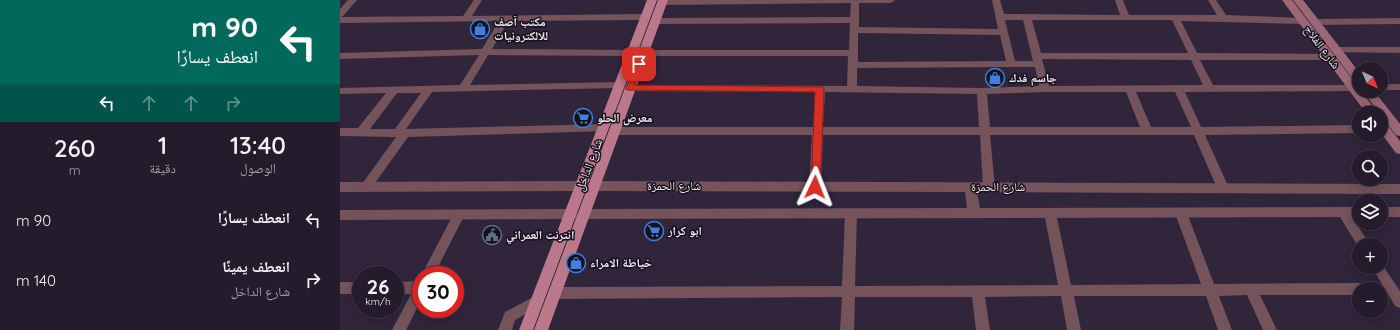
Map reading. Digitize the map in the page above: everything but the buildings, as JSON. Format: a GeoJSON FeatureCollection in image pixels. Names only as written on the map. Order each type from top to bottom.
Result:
{"type":"FeatureCollection","features":[{"type":"Feature","properties":{"kind":"main road","name":"شارع الداخل"},"geometry":{"type":"LineString","coordinates":[[542,330],[554,293],[595,186],[609,130],[624,87],[650,19],[659,0]]}},
{"type":"Feature","properties":{"kind":"main road","name":"شارع الفلاح"},"geometry":{"type":"LineString","coordinates":[[1287,0],[1303,21],[1333,53]]}},
{"type":"Feature","properties":{"kind":"main road","name":"شارع الفلاح"},"geometry":{"type":"LineString","coordinates":[[1298,0],[1315,22],[1333,53],[1352,79]]}},
{"type":"Feature","properties":{"kind":"main road"},"geometry":{"type":"LineString","coordinates":[[1374,98],[1399,130]]}},
{"type":"Feature","properties":{"kind":"main road","name":"شارع الداخل"},"geometry":{"type":"LineString","coordinates":[[526,330],[581,186],[609,130]]}},
{"type":"Feature","properties":{"kind":"main road"},"geometry":{"type":"LineString","coordinates":[[1388,135],[1400,150]]}},
{"type":"Feature","properties":{"kind":"street"},"geometry":{"type":"LineString","coordinates":[[466,19],[478,0]]}},
{"type":"Feature","properties":{"kind":"street"},"geometry":{"type":"LineString","coordinates":[[659,0],[891,0]]}},
{"type":"Feature","properties":{"kind":"street"},"geometry":{"type":"LineString","coordinates":[[852,89],[855,0]]}},
{"type":"Feature","properties":{"kind":"street"},"geometry":{"type":"LineString","coordinates":[[996,0],[1011,64]]}},
{"type":"Feature","properties":{"kind":"street"},"geometry":{"type":"LineString","coordinates":[[1119,0],[1126,18]]}},
{"type":"Feature","properties":{"kind":"street"},"geometry":{"type":"LineString","coordinates":[[1212,0],[1223,18]]}},
{"type":"Feature","properties":{"kind":"street"},"geometry":{"type":"LineString","coordinates":[[340,2],[352,1]]}},
{"type":"Feature","properties":{"kind":"street"},"geometry":{"type":"LineString","coordinates":[[340,14],[352,1]]}},
{"type":"Feature","properties":{"kind":"street"},"geometry":{"type":"LineString","coordinates":[[1000,16],[1223,18],[1303,21]]}},
{"type":"Feature","properties":{"kind":"street"},"geometry":{"type":"LineString","coordinates":[[1027,17],[1045,89]]}},
{"type":"Feature","properties":{"kind":"street"},"geometry":{"type":"LineString","coordinates":[[463,89],[505,18]]}},
{"type":"Feature","properties":{"kind":"street"},"geometry":{"type":"LineString","coordinates":[[340,20],[505,18],[854,20]]}},
{"type":"Feature","properties":{"kind":"street"},"geometry":{"type":"LineString","coordinates":[[1175,18],[1210,89]]}},
{"type":"Feature","properties":{"kind":"street"},"geometry":{"type":"LineString","coordinates":[[1315,22],[1400,21]]}},
{"type":"Feature","properties":{"kind":"street"},"geometry":{"type":"LineString","coordinates":[[854,30],[1004,32]]}},
{"type":"Feature","properties":{"kind":"street"},"geometry":{"type":"LineString","coordinates":[[852,65],[1011,64],[1038,60],[1400,50]]}},
{"type":"Feature","properties":{"kind":"street"},"geometry":{"type":"LineString","coordinates":[[340,56],[486,52],[853,53]]}},
{"type":"Feature","properties":{"kind":"street"},"geometry":{"type":"LineString","coordinates":[[340,91],[624,87],[982,91],[1045,89],[1210,89],[1352,84]]}},
{"type":"Feature","properties":{"kind":"street"},"geometry":{"type":"LineString","coordinates":[[1388,87],[1400,87]]}},
{"type":"Feature","properties":{"kind":"street"},"geometry":{"type":"LineString","coordinates":[[815,187],[820,89]]}},
{"type":"Feature","properties":{"kind":"street"},"geometry":{"type":"LineString","coordinates":[[1130,89],[1148,131]]}},
{"type":"Feature","properties":{"kind":"street"},"geometry":{"type":"LineString","coordinates":[[1179,89],[1223,188]]}},
{"type":"Feature","properties":{"kind":"street"},"geometry":{"type":"LineString","coordinates":[[361,132],[394,90]]}},
{"type":"Feature","properties":{"kind":"street"},"geometry":{"type":"LineString","coordinates":[[366,187],[429,90]]}},
{"type":"Feature","properties":{"kind":"street"},"geometry":{"type":"LineString","coordinates":[[982,91],[989,187]]}},
{"type":"Feature","properties":{"kind":"street"},"geometry":{"type":"LineString","coordinates":[[340,132],[402,133],[609,130],[1197,131],[1352,129]]}},
{"type":"Feature","properties":{"kind":"street"},"geometry":{"type":"LineString","coordinates":[[340,187],[581,186]]}},
{"type":"Feature","properties":{"kind":"street","name":"شارع الحمزة"},"geometry":{"type":"LineString","coordinates":[[595,186],[1400,189]]}},
{"type":"Feature","properties":{"kind":"street"},"geometry":{"type":"LineString","coordinates":[[970,187],[974,213]]}},
{"type":"Feature","properties":{"kind":"street"},"geometry":{"type":"LineString","coordinates":[[1344,212],[1360,238]]}},
{"type":"Feature","properties":{"kind":"street"},"geometry":{"type":"LineString","coordinates":[[585,214],[1352,212]]}},
{"type":"Feature","properties":{"kind":"street"},"geometry":{"type":"LineString","coordinates":[[1388,212],[1400,212]]}},
{"type":"Feature","properties":{"kind":"street"},"geometry":{"type":"LineString","coordinates":[[1050,213],[1074,330]]}},
{"type":"Feature","properties":{"kind":"street"},"geometry":{"type":"LineString","coordinates":[[1181,213],[1226,330]]}},
{"type":"Feature","properties":{"kind":"street"},"geometry":{"type":"LineString","coordinates":[[432,266],[459,214]]}},
{"type":"Feature","properties":{"kind":"street"},"geometry":{"type":"LineString","coordinates":[[340,215],[570,214]]}},
{"type":"Feature","properties":{"kind":"street"},"geometry":{"type":"LineString","coordinates":[[847,330],[851,214]]}},
{"type":"Feature","properties":{"kind":"street"},"geometry":{"type":"LineString","coordinates":[[340,288],[352,288]]}},
{"type":"Feature","properties":{"kind":"street"},"geometry":{"type":"LineString","coordinates":[[554,293],[1352,289]]}},
{"type":"Feature","properties":{"kind":"street"},"geometry":{"type":"LineString","coordinates":[[1251,290],[1270,330]]}},
{"type":"Feature","properties":{"kind":"street"},"geometry":{"type":"LineString","coordinates":[[978,291],[983,330]]}},
{"type":"Feature","properties":{"kind":"street"},"geometry":{"type":"LineString","coordinates":[[1388,291],[1400,302]]}},
{"type":"Feature","properties":{"kind":"street"},"geometry":{"type":"LineString","coordinates":[[505,330],[510,316],[538,301]]}},
{"type":"Feature","properties":{"kind":"street"},"geometry":{"type":"LineString","coordinates":[[399,330],[412,305]]}},
{"type":"Feature","properties":{"kind":"place","name":"مكتب آصف للالكترونيات"},"geometry":{"type":"Point","coordinates":[480,29]}},
{"type":"Feature","properties":{"kind":"place","name":"جاسم فدك"},"geometry":{"type":"Point","coordinates":[995,78]}},
{"type":"Feature","properties":{"kind":"place","name":"معرض الحلو"},"geometry":{"type":"Point","coordinates":[583,118]}},
{"type":"Feature","properties":{"kind":"place","name":"ابو كرار"},"geometry":{"type":"Point","coordinates":[654,231]}},
{"type":"Feature","properties":{"kind":"place","name":"انترنت العمراني"},"geometry":{"type":"Point","coordinates":[492,235]}},
{"type":"Feature","properties":{"kind":"place","name":"خياطة الامراء"},"geometry":{"type":"Point","coordinates":[576,263]}},
{"type":"Feature","properties":{"kind":"route"},"geometry":{"type":"LineString","coordinates":[[639,64],[630,88],[820,89],[815,187]]}}]}
